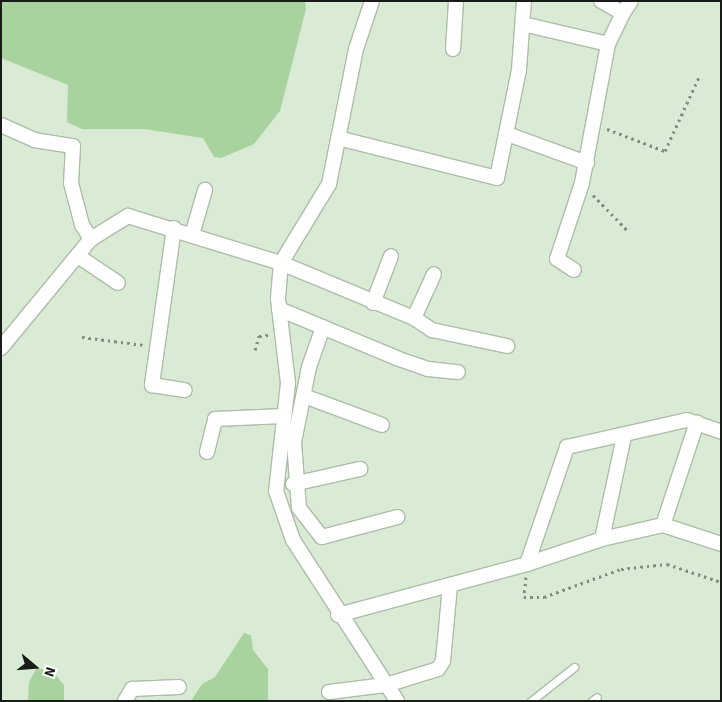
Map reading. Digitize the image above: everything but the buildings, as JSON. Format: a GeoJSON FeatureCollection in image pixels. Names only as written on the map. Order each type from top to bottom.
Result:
{"type":"FeatureCollection","features":[{"type":"Feature","properties":{"kind":"street"},"geometry":{"type":"LineString","coordinates":[[372,1],[326,191],[281,263],[279,309],[288,372],[276,499],[293,540],[338,615],[397,701]]}},
{"type":"Feature","properties":{"kind":"street"},"geometry":{"type":"LineString","coordinates":[[453,49],[456,1]]}},
{"type":"Feature","properties":{"kind":"street"},"geometry":{"type":"LineString","coordinates":[[338,138],[496,178],[510,135],[524,1]]}},
{"type":"Feature","properties":{"kind":"street"},"geometry":{"type":"LineString","coordinates":[[601,1],[623,13]]}},
{"type":"Feature","properties":{"kind":"street"},"geometry":{"type":"LineString","coordinates":[[574,270],[558,258],[582,183],[608,44],[631,1]]}},
{"type":"Feature","properties":{"kind":"street"},"geometry":{"type":"LineString","coordinates":[[523,24],[608,44]]}},
{"type":"Feature","properties":{"kind":"street"},"geometry":{"type":"LineString","coordinates":[[1,125],[34,140],[73,146],[71,183],[82,226],[91,239]]}},
{"type":"Feature","properties":{"kind":"street"},"geometry":{"type":"LineString","coordinates":[[510,135],[586,163]]}},
{"type":"Feature","properties":{"kind":"street"},"geometry":{"type":"LineString","coordinates":[[192,235],[205,190]]}},
{"type":"Feature","properties":{"kind":"street"},"geometry":{"type":"LineString","coordinates":[[1,348],[91,239],[128,216],[174,228],[281,263],[373,303],[414,318],[432,330],[506,346]]}},
{"type":"Feature","properties":{"kind":"street"},"geometry":{"type":"LineString","coordinates":[[174,228],[153,386],[185,390]]}},
{"type":"Feature","properties":{"kind":"street"},"geometry":{"type":"LineString","coordinates":[[78,256],[118,283]]}},
{"type":"Feature","properties":{"kind":"street"},"geometry":{"type":"LineString","coordinates":[[373,303],[391,256]]}},
{"type":"Feature","properties":{"kind":"street"},"geometry":{"type":"LineString","coordinates":[[414,318],[434,274]]}},
{"type":"Feature","properties":{"kind":"street"},"geometry":{"type":"LineString","coordinates":[[279,309],[428,369],[458,372]]}},
{"type":"Feature","properties":{"kind":"street"},"geometry":{"type":"LineString","coordinates":[[323,327],[304,396],[294,442],[294,484],[298,508],[322,537],[396,517]]}},
{"type":"Feature","properties":{"kind":"street"},"geometry":{"type":"LineString","coordinates":[[304,396],[382,425]]}},
{"type":"Feature","properties":{"kind":"street"},"geometry":{"type":"LineString","coordinates":[[207,452],[215,418],[284,416]]}},
{"type":"Feature","properties":{"kind":"street"},"geometry":{"type":"LineString","coordinates":[[527,564],[567,447],[624,436],[687,420],[721,432]]}},
{"type":"Feature","properties":{"kind":"street"},"geometry":{"type":"LineString","coordinates":[[663,525],[697,422]]}},
{"type":"Feature","properties":{"kind":"street"},"geometry":{"type":"LineString","coordinates":[[602,539],[624,436]]}},
{"type":"Feature","properties":{"kind":"street"},"geometry":{"type":"LineString","coordinates":[[294,484],[360,469]]}},
{"type":"Feature","properties":{"kind":"street"},"geometry":{"type":"LineString","coordinates":[[338,615],[527,564],[602,539],[663,525],[721,544]]}},
{"type":"Feature","properties":{"kind":"street"},"geometry":{"type":"LineString","coordinates":[[329,692],[386,685],[441,665],[450,586]]}},
{"type":"Feature","properties":{"kind":"street"},"geometry":{"type":"LineString","coordinates":[[125,701],[132,689],[179,687]]}},
{"type":"Feature","properties":{"kind":"lane"},"geometry":{"type":"LineString","coordinates":[[531,701],[574,668]]}},
{"type":"Feature","properties":{"kind":"path"},"geometry":{"type":"LineString","coordinates":[[594,124],[665,151],[700,75]]}},
{"type":"Feature","properties":{"kind":"path"},"geometry":{"type":"LineString","coordinates":[[582,183],[628,231]]}},
{"type":"Feature","properties":{"kind":"path"},"geometry":{"type":"LineString","coordinates":[[255,350],[259,336],[282,334]]}},
{"type":"Feature","properties":{"kind":"path"},"geometry":{"type":"LineString","coordinates":[[82,337],[159,348]]}},
{"type":"Feature","properties":{"kind":"path"},"geometry":{"type":"LineString","coordinates":[[524,596],[544,597],[621,569],[666,564],[721,582]]}},
{"type":"Feature","properties":{"kind":"green space"},"geometry":{"type":"Polygon","coordinates":[[[1,1],[305,1],[306,9],[280,111],[254,144],[221,158],[214,157],[203,138],[144,129],[82,129],[67,122],[68,85],[1,58],[1,1]]]}},
{"type":"Feature","properties":{"kind":"green space"},"geometry":{"type":"Polygon","coordinates":[[[244,633],[251,635],[253,650],[268,669],[268,701],[191,701],[202,684],[215,677],[244,633]]]}},
{"type":"Feature","properties":{"kind":"green space"},"geometry":{"type":"Polygon","coordinates":[[[36,669],[51,669],[64,685],[64,701],[28,701],[29,682],[36,669]]]}}]}
